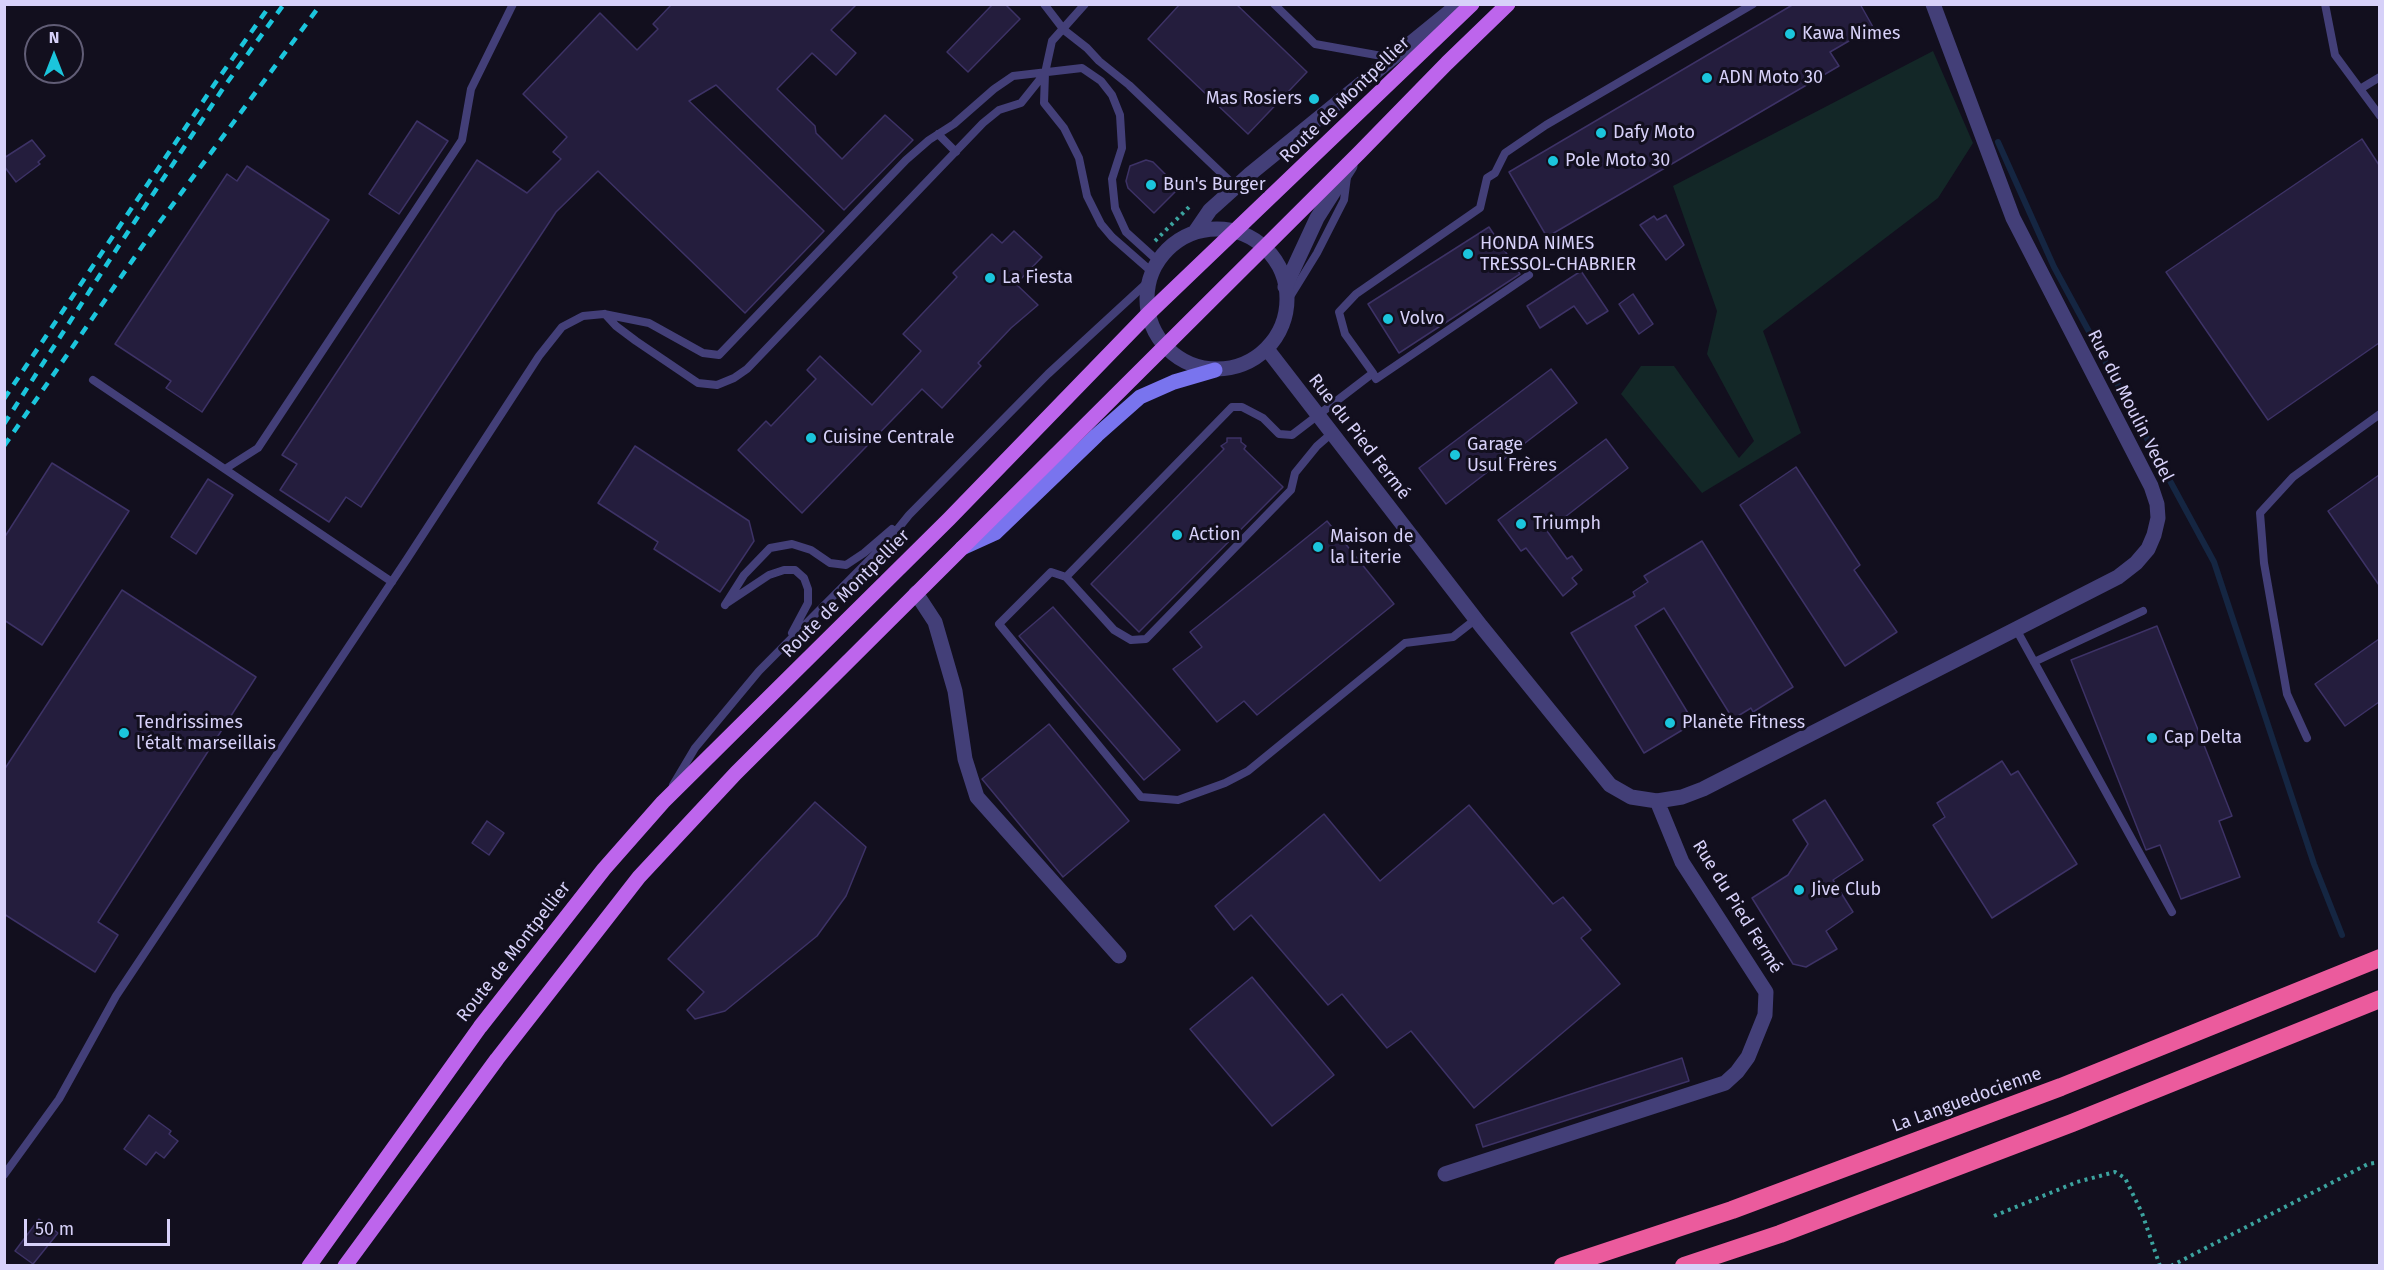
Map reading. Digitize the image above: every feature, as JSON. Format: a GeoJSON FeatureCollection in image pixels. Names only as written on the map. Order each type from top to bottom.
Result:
{"type":"FeatureCollection","features":[{"type":"Feature","properties":{"kind":"highway","name":"La Languedocienne"},"geometry":{"type":"LineString","coordinates":[[1563,1266],[1732,1210],[2061,1087],[2379,958]]}},
{"type":"Feature","properties":{"kind":"highway"},"geometry":{"type":"LineString","coordinates":[[1684,1266],[1780,1234],[2061,1127],[2379,999]]}},
{"type":"Feature","properties":{"kind":"main road","name":"Route de Montpellier"},"geometry":{"type":"LineString","coordinates":[[309,1266],[480,1027],[604,869],[663,802],[950,519],[1148,314],[1472,4]]}},
{"type":"Feature","properties":{"kind":"main road"},"geometry":{"type":"LineString","coordinates":[[345,1266],[497,1059],[639,877],[736,773],[1508,4]]}},
{"type":"Feature","properties":{"kind":"street"},"geometry":{"type":"LineString","coordinates":[[1196,232],[1210,210],[1236,187],[1459,4]]}},
{"type":"Feature","properties":{"kind":"street","name":"Rue du Moulin Vedel"},"geometry":{"type":"LineString","coordinates":[[1657,801],[1682,797],[1703,789],[2110,581],[2136,563],[2148,549],[2154,535],[2158,518],[2157,504],[2151,486],[2013,218],[1933,4]]}},
{"type":"Feature","properties":{"kind":"street"},"geometry":{"type":"LineString","coordinates":[[962,548],[995,533],[1140,397],[1174,382],[1215,370],[1243,365],[1267,349],[1282,327],[1286,294],[1317,218],[1359,153]]}},
{"type":"Feature","properties":{"kind":"street"},"geometry":{"type":"LineString","coordinates":[[1215,370],[1188,363],[1164,345],[1148,314],[1147,297],[1153,272],[1168,249],[1196,232],[1214,229],[1234,232],[1251,238],[1264,247],[1282,273],[1286,294]]}},
{"type":"Feature","properties":{"kind":"street","name":"Rue du Pied Fermé"},"geometry":{"type":"LineString","coordinates":[[1267,349],[1476,619],[1610,785],[1631,797],[1657,801],[1682,862],[1765,986],[1767,1009],[1748,1057],[1725,1083],[1446,1174]]}},
{"type":"Feature","properties":{"kind":"street"},"geometry":{"type":"LineString","coordinates":[[916,593],[935,622],[955,691],[965,759],[977,797],[1119,956]]}},
{"type":"Feature","properties":{"kind":"lane"},"geometry":{"type":"LineString","coordinates":[[225,469],[258,448],[462,140],[471,89],[513,4]]}},
{"type":"Feature","properties":{"kind":"lane"},"geometry":{"type":"LineString","coordinates":[[1044,4],[1064,30],[1129,85],[1236,187]]}},
{"type":"Feature","properties":{"kind":"lane"},"geometry":{"type":"LineString","coordinates":[[1085,4],[1052,41],[1045,73],[1044,103],[1064,128],[1079,158],[1088,196],[1101,224],[1112,237],[1153,272]]}},
{"type":"Feature","properties":{"kind":"lane"},"geometry":{"type":"LineString","coordinates":[[1274,4],[1316,44],[1394,58]]}},
{"type":"Feature","properties":{"kind":"lane"},"geometry":{"type":"LineString","coordinates":[[1529,275],[1376,379],[1344,334],[1339,312],[1356,294],[1480,208],[1487,178],[1495,172],[1505,153],[1546,125],[1753,4]]}},
{"type":"Feature","properties":{"kind":"lane"},"geometry":{"type":"LineString","coordinates":[[2325,4],[2335,55],[2379,116]]}},
{"type":"Feature","properties":{"kind":"lane"},"geometry":{"type":"LineString","coordinates":[[4,1175],[59,1099],[116,996],[392,582],[539,356],[562,327],[583,316],[604,314],[649,323],[703,353],[719,355],[906,160],[954,124],[994,89],[1013,76],[1082,68],[1101,81],[1112,95],[1120,115],[1122,148],[1112,179],[1115,208],[1126,232],[1153,272]]}},
{"type":"Feature","properties":{"kind":"lane"},"geometry":{"type":"LineString","coordinates":[[604,314],[623,331],[698,382],[717,385],[734,378],[747,369],[999,110],[1021,103],[1045,73]]}},
{"type":"Feature","properties":{"kind":"lane"},"geometry":{"type":"LineString","coordinates":[[2360,89],[2379,76]]}},
{"type":"Feature","properties":{"kind":"lane"},"geometry":{"type":"LineString","coordinates":[[938,134],[956,153]]}},
{"type":"Feature","properties":{"kind":"lane"},"geometry":{"type":"LineString","coordinates":[[663,802],[694,748],[730,704],[787,642],[888,541],[909,516],[1048,374],[1153,272]]}},
{"type":"Feature","properties":{"kind":"lane"},"geometry":{"type":"LineString","coordinates":[[1066,577],[1232,407],[1242,407],[1263,418],[1279,434],[1293,435],[1373,374]]}},
{"type":"Feature","properties":{"kind":"lane"},"geometry":{"type":"LineString","coordinates":[[93,380],[392,582]]}},
{"type":"Feature","properties":{"kind":"lane"},"geometry":{"type":"LineString","coordinates":[[2307,738],[2287,694],[2264,563],[2260,513],[2293,477],[2379,414]]}},
{"type":"Feature","properties":{"kind":"lane"},"geometry":{"type":"LineString","coordinates":[[1332,433],[1317,446],[1295,473],[1291,490],[1146,639],[1131,640],[1114,630],[1066,577],[1051,572],[999,624],[1141,797],[1178,800],[1225,783],[1248,771],[1405,643],[1453,637],[1476,619]]}},
{"type":"Feature","properties":{"kind":"lane"},"geometry":{"type":"LineString","coordinates":[[787,642],[808,603],[808,589],[804,578],[795,570],[784,570],[769,575],[724,605],[744,575],[770,548],[792,544],[812,550],[830,563],[846,565],[909,516]]}},
{"type":"Feature","properties":{"kind":"lane"},"geometry":{"type":"LineString","coordinates":[[2034,662],[2143,611]]}},
{"type":"Feature","properties":{"kind":"lane"},"geometry":{"type":"LineString","coordinates":[[2016,629],[2172,912]]}},
{"type":"Feature","properties":{"kind":"path"},"geometry":{"type":"LineString","coordinates":[[1150,246],[1195,201]]}},
{"type":"Feature","properties":{"kind":"path"},"geometry":{"type":"LineString","coordinates":[[2171,1266],[2368,1164],[2379,1162]]}},
{"type":"Feature","properties":{"kind":"path"},"geometry":{"type":"LineString","coordinates":[[1994,1216],[2077,1182],[2115,1172],[2125,1178],[2142,1213],[2160,1266]]}},
{"type":"Feature","properties":{"kind":"green space"},"geometry":{"type":"Polygon","coordinates":[[[1933,51],[1973,143],[1938,198],[1763,331],[1801,433],[1702,493],[1621,394],[1641,366],[1674,366],[1739,458],[1754,441],[1707,354],[1717,311],[1673,186],[1933,51]]]}},
{"type":"Feature","properties":{"kind":"building"},"geometry":{"type":"Polygon","coordinates":[[[672,4],[857,4],[831,30],[856,53],[836,75],[812,53],[777,89],[815,126],[816,133],[842,159],[885,115],[913,140],[844,210],[716,85],[689,101],[824,231],[745,313],[598,171],[556,212],[361,507],[346,497],[329,522],[280,490],[297,464],[282,455],[477,160],[527,193],[561,159],[553,152],[567,137],[523,94],[600,13],[637,50],[658,29],[653,24],[672,4]]]}},
{"type":"Feature","properties":{"kind":"building"},"geometry":{"type":"Polygon","coordinates":[[[993,4],[1005,4],[1020,19],[968,72],[947,52],[993,4]]]}},
{"type":"Feature","properties":{"kind":"building"},"geometry":{"type":"Polygon","coordinates":[[[1180,4],[1236,4],[1307,72],[1248,134],[1148,39],[1180,4]]]}},
{"type":"Feature","properties":{"kind":"building"},"geometry":{"type":"Polygon","coordinates":[[[1794,4],[1860,4],[1873,27],[1830,52],[1839,66],[1547,237],[1509,172],[1794,4]]]}},
{"type":"Feature","properties":{"kind":"building"},"geometry":{"type":"Polygon","coordinates":[[[417,121],[448,141],[399,214],[369,194],[417,121]]]}},
{"type":"Feature","properties":{"kind":"building"},"geometry":{"type":"Polygon","coordinates":[[[2362,139],[2379,165],[2379,343],[2268,420],[2166,272],[2362,139]]]}},
{"type":"Feature","properties":{"kind":"building"},"geometry":{"type":"Polygon","coordinates":[[[32,140],[45,156],[38,162],[40,164],[16,182],[4,166],[4,158],[32,140]]]}},
{"type":"Feature","properties":{"kind":"building","name":"Bun's Burger"},"geometry":{"type":"Polygon","coordinates":[[[1146,160],[1153,162],[1179,188],[1154,213],[1128,188],[1126,181],[1130,166],[1146,160]]]}},
{"type":"Feature","properties":{"kind":"building"},"geometry":{"type":"Polygon","coordinates":[[[247,166],[329,220],[202,412],[166,388],[171,381],[115,344],[227,174],[237,181],[247,166]]]}},
{"type":"Feature","properties":{"kind":"building"},"geometry":{"type":"Polygon","coordinates":[[[1666,215],[1684,245],[1666,260],[1640,225],[1654,216],[1657,220],[1666,215]]]}},
{"type":"Feature","properties":{"kind":"building"},"geometry":{"type":"Polygon","coordinates":[[[1489,227],[1520,274],[1399,353],[1368,304],[1489,227]]]}},
{"type":"Feature","properties":{"kind":"building"},"geometry":{"type":"Polygon","coordinates":[[[1014,231],[1042,257],[1016,284],[1038,305],[1011,328],[978,363],[981,366],[942,408],[922,389],[802,513],[738,450],[766,421],[771,426],[816,379],[807,370],[820,356],[872,405],[921,351],[903,334],[957,277],[953,273],[992,234],[1002,243],[1014,231]]]}},
{"type":"Feature","properties":{"kind":"building"},"geometry":{"type":"Polygon","coordinates":[[[1581,271],[1608,311],[1587,324],[1574,306],[1540,328],[1527,306],[1581,271]]]}},
{"type":"Feature","properties":{"kind":"building"},"geometry":{"type":"Polygon","coordinates":[[[1633,294],[1653,324],[1639,334],[1619,304],[1633,294]]]}},
{"type":"Feature","properties":{"kind":"building"},"geometry":{"type":"Polygon","coordinates":[[[1551,369],[1577,403],[1446,504],[1419,468],[1551,369]]]}},
{"type":"Feature","properties":{"kind":"building"},"geometry":{"type":"Polygon","coordinates":[[[1227,438],[1241,438],[1241,442],[1246,446],[1244,449],[1283,487],[1139,632],[1091,584],[1224,449],[1221,446],[1227,442],[1227,438]]]}},
{"type":"Feature","properties":{"kind":"building"},"geometry":{"type":"Polygon","coordinates":[[[1606,439],[1628,468],[1547,531],[1567,559],[1572,556],[1582,570],[1572,578],[1577,584],[1563,596],[1526,548],[1521,551],[1498,520],[1606,439]]]}},
{"type":"Feature","properties":{"kind":"building"},"geometry":{"type":"Polygon","coordinates":[[[635,446],[749,521],[754,541],[720,592],[654,549],[658,542],[598,503],[635,446]]]}},
{"type":"Feature","properties":{"kind":"building"},"geometry":{"type":"Polygon","coordinates":[[[52,463],[129,511],[42,645],[4,620],[4,538],[52,463]]]}},
{"type":"Feature","properties":{"kind":"building"},"geometry":{"type":"Polygon","coordinates":[[[1796,467],[1860,565],[1854,570],[1897,632],[1845,666],[1740,505],[1796,467]]]}},
{"type":"Feature","properties":{"kind":"building"},"geometry":{"type":"Polygon","coordinates":[[[2379,475],[2379,585],[2328,511],[2379,475]]]}},
{"type":"Feature","properties":{"kind":"building"},"geometry":{"type":"Polygon","coordinates":[[[208,479],[233,495],[196,554],[171,537],[208,479]]]}},
{"type":"Feature","properties":{"kind":"building"},"geometry":{"type":"Polygon","coordinates":[[[1327,521],[1394,604],[1257,715],[1244,701],[1217,722],[1173,669],[1202,647],[1190,632],[1327,521]]]}},
{"type":"Feature","properties":{"kind":"building"},"geometry":{"type":"Polygon","coordinates":[[[1702,541],[1793,687],[1753,712],[1751,708],[1733,719],[1664,608],[1635,626],[1694,723],[1644,753],[1571,633],[1635,596],[1633,592],[1648,582],[1644,576],[1702,541]]]}},
{"type":"Feature","properties":{"kind":"building","name":"Tendrissimes l'étalt marseillais"},"geometry":{"type":"Polygon","coordinates":[[[122,590],[256,677],[98,922],[118,935],[95,972],[4,914],[4,770],[122,590]]]}},
{"type":"Feature","properties":{"kind":"building"},"geometry":{"type":"Polygon","coordinates":[[[1053,607],[1180,750],[1144,780],[1019,636],[1053,607]]]}},
{"type":"Feature","properties":{"kind":"building","name":"Cap Delta"},"geometry":{"type":"Polygon","coordinates":[[[2157,626],[2232,816],[2219,821],[2240,877],[2181,899],[2160,845],[2146,850],[2071,660],[2157,626]]]}},
{"type":"Feature","properties":{"kind":"building"},"geometry":{"type":"Polygon","coordinates":[[[2379,639],[2379,702],[2345,726],[2315,684],[2379,639]]]}},
{"type":"Feature","properties":{"kind":"building"},"geometry":{"type":"Polygon","coordinates":[[[1049,724],[1129,821],[1063,877],[982,779],[1049,724]]]}},
{"type":"Feature","properties":{"kind":"building"},"geometry":{"type":"Polygon","coordinates":[[[2002,761],[2011,775],[2018,771],[2077,864],[1992,918],[1933,825],[1945,817],[1937,803],[2002,761]]]}},
{"type":"Feature","properties":{"kind":"building"},"geometry":{"type":"Polygon","coordinates":[[[1825,800],[1863,860],[1833,880],[1853,912],[1826,931],[1837,949],[1806,967],[1793,964],[1752,898],[1788,875],[1808,844],[1793,820],[1825,800]]]}},
{"type":"Feature","properties":{"kind":"building"},"geometry":{"type":"Polygon","coordinates":[[[815,802],[866,847],[846,896],[817,936],[725,1011],[695,1019],[687,1010],[704,992],[668,959],[815,802]]]}},
{"type":"Feature","properties":{"kind":"building"},"geometry":{"type":"Polygon","coordinates":[[[1469,805],[1553,904],[1563,897],[1591,930],[1581,938],[1620,984],[1474,1108],[1411,1031],[1387,1048],[1342,994],[1328,1005],[1251,915],[1234,930],[1215,906],[1324,814],[1380,881],[1469,805]]]}},
{"type":"Feature","properties":{"kind":"building"},"geometry":{"type":"Polygon","coordinates":[[[487,821],[504,833],[489,855],[472,843],[487,821]]]}},
{"type":"Feature","properties":{"kind":"building"},"geometry":{"type":"Polygon","coordinates":[[[1252,977],[1334,1075],[1272,1126],[1190,1029],[1252,977]]]}},
{"type":"Feature","properties":{"kind":"building"},"geometry":{"type":"Polygon","coordinates":[[[1682,1058],[1689,1081],[1483,1147],[1476,1125],[1682,1058]]]}},
{"type":"Feature","properties":{"kind":"building"},"geometry":{"type":"Polygon","coordinates":[[[149,1115],[171,1131],[169,1134],[178,1141],[164,1158],[156,1152],[146,1165],[124,1149],[149,1115]]]}},
{"type":"Feature","properties":{"kind":"building"},"geometry":{"type":"Polygon","coordinates":[[[39,1219],[58,1233],[33,1264],[15,1251],[39,1219]]]}},
{"type":"Feature","properties":{"kind":"waterway"},"geometry":{"type":"LineString","coordinates":[[1998,142],[2054,267],[2214,562],[2314,864],[2342,935]]}},
{"type":"Feature","properties":{"kind":"railway"},"geometry":{"type":"LineString","coordinates":[[4,399],[216,82],[271,4]]}},
{"type":"Feature","properties":{"kind":"railway"},"geometry":{"type":"LineString","coordinates":[[4,424],[224,87],[284,4]]}},
{"type":"Feature","properties":{"kind":"railway"},"geometry":{"type":"LineString","coordinates":[[4,446],[148,238],[321,4]]}},
{"type":"Feature","properties":{"kind":"place","name":"Kawa Nimes"},"geometry":{"type":"Point","coordinates":[1790,34]}},
{"type":"Feature","properties":{"kind":"place","name":"ADN Moto 30"},"geometry":{"type":"Point","coordinates":[1707,78]}},
{"type":"Feature","properties":{"kind":"place","name":"Mas Rosiers"},"geometry":{"type":"Point","coordinates":[1314,99]}},
{"type":"Feature","properties":{"kind":"place","name":"Dafy Moto"},"geometry":{"type":"Point","coordinates":[1601,133]}},
{"type":"Feature","properties":{"kind":"place","name":"Pole Moto 30"},"geometry":{"type":"Point","coordinates":[1553,161]}},
{"type":"Feature","properties":{"kind":"place","name":"Bun's Burger"},"geometry":{"type":"Point","coordinates":[1151,185]}},
{"type":"Feature","properties":{"kind":"place","name":"HONDA NIMES TRESSOL-CHABRIER"},"geometry":{"type":"Point","coordinates":[1468,254]}},
{"type":"Feature","properties":{"kind":"place","name":"La Fiesta"},"geometry":{"type":"Point","coordinates":[990,278]}},
{"type":"Feature","properties":{"kind":"place","name":"Volvo"},"geometry":{"type":"Point","coordinates":[1388,319]}},
{"type":"Feature","properties":{"kind":"place","name":"Cuisine Centrale"},"geometry":{"type":"Point","coordinates":[811,438]}},
{"type":"Feature","properties":{"kind":"place","name":"Garage Usul Frères"},"geometry":{"type":"Point","coordinates":[1455,455]}},
{"type":"Feature","properties":{"kind":"place","name":"Triumph"},"geometry":{"type":"Point","coordinates":[1521,524]}},
{"type":"Feature","properties":{"kind":"place","name":"Action"},"geometry":{"type":"Point","coordinates":[1177,535]}},
{"type":"Feature","properties":{"kind":"place","name":"Maison de la Literie"},"geometry":{"type":"Point","coordinates":[1318,547]}},
{"type":"Feature","properties":{"kind":"place","name":"Planète Fitness"},"geometry":{"type":"Point","coordinates":[1670,723]}},
{"type":"Feature","properties":{"kind":"place","name":"Tendrissimes l'étalt marseillais"},"geometry":{"type":"Point","coordinates":[124,733]}},
{"type":"Feature","properties":{"kind":"place","name":"Cap Delta"},"geometry":{"type":"Point","coordinates":[2152,738]}},
{"type":"Feature","properties":{"kind":"place","name":"Jive Club"},"geometry":{"type":"Point","coordinates":[1799,890]}}]}
